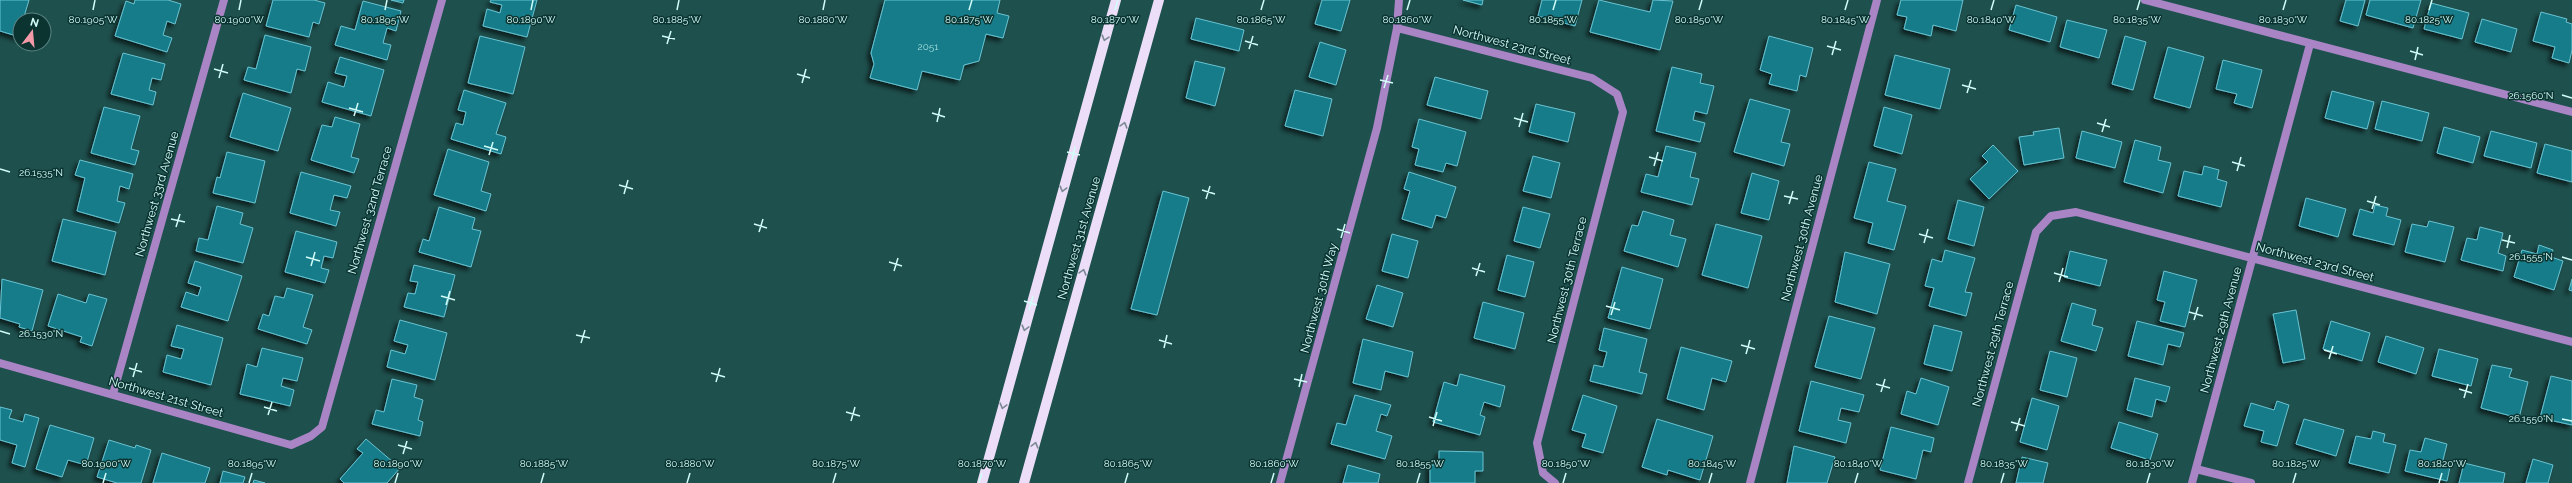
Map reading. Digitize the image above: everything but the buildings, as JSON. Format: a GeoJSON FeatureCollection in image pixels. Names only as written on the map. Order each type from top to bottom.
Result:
{"type":"FeatureCollection","features":[{"type":"Feature","properties":{"kind":"main road"},"geometry":{"type":"LineString","coordinates":[[982,483],[1116,0]]}},
{"type":"Feature","properties":{"kind":"main road","name":"Northwest 31st Avenue"},"geometry":{"type":"LineString","coordinates":[[1024,483],[1159,0]]}},
{"type":"Feature","properties":{"kind":"street","name":"Northwest 33rd Avenue"},"geometry":{"type":"LineString","coordinates":[[114,394],[224,0]]}},
{"type":"Feature","properties":{"kind":"street","name":"Northwest 32nd Terrace"},"geometry":{"type":"LineString","coordinates":[[322,427],[442,0]]}},
{"type":"Feature","properties":{"kind":"street","name":"Northwest 30th Way"},"geometry":{"type":"LineString","coordinates":[[1280,483],[1377,128],[1397,28],[1399,0]]}},
{"type":"Feature","properties":{"kind":"street","name":"Northwest 30th Avenue"},"geometry":{"type":"LineString","coordinates":[[1750,483],[1877,0]]}},
{"type":"Feature","properties":{"kind":"street"},"geometry":{"type":"LineString","coordinates":[[2145,0],[2572,112]]}},
{"type":"Feature","properties":{"kind":"street","name":"Northwest 23rd Street"},"geometry":{"type":"LineString","coordinates":[[1397,28],[1592,78],[1617,94]]}},
{"type":"Feature","properties":{"kind":"street","name":"Northwest 29th Avenue"},"geometry":{"type":"LineString","coordinates":[[2192,483],[2310,44]]}},
{"type":"Feature","properties":{"kind":"street","name":"Northwest 30th Terrace"},"geometry":{"type":"LineString","coordinates":[[1555,483],[1543,473],[1537,443],[1623,112],[1617,94]]}},
{"type":"Feature","properties":{"kind":"street","name":"Northwest 23rd Street"},"geometry":{"type":"LineString","coordinates":[[2051,216],[2076,212],[2572,342]]}},
{"type":"Feature","properties":{"kind":"street","name":"Northwest 29th Terrace"},"geometry":{"type":"LineString","coordinates":[[1968,483],[2036,232],[2051,216]]}},
{"type":"Feature","properties":{"kind":"street","name":"Northwest 21st Street"},"geometry":{"type":"LineString","coordinates":[[0,362],[292,444],[312,436],[322,427]]}},
{"type":"Feature","properties":{"kind":"street"},"geometry":{"type":"LineString","coordinates":[[2196,469],[2251,483]]}}]}
